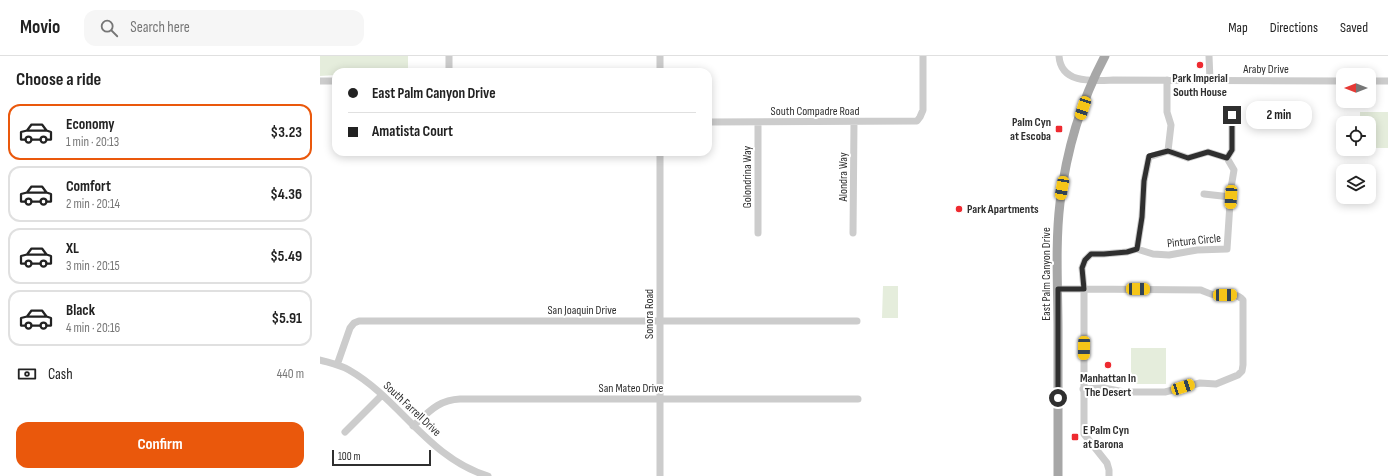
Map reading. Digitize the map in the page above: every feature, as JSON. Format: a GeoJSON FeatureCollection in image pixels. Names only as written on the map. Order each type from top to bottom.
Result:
{"type":"FeatureCollection","features":[{"type":"Feature","properties":{"kind":"main road","name":"East Palm Canyon Drive"},"geometry":{"type":"LineString","coordinates":[[1058,476],[1058,228],[1060,203],[1076,128],[1104,56]]}},
{"type":"Feature","properties":{"kind":"street"},"geometry":{"type":"LineString","coordinates":[[449,56],[449,68]]}},
{"type":"Feature","properties":{"kind":"street"},"geometry":{"type":"LineString","coordinates":[[660,56],[660,68]]}},
{"type":"Feature","properties":{"kind":"street","name":"South Compadre Road"},"geometry":{"type":"LineString","coordinates":[[712,122],[917,121],[924,110],[923,56]]}},
{"type":"Feature","properties":{"kind":"street","name":"Araby Drive"},"geometry":{"type":"LineString","coordinates":[[1059,56],[1062,67],[1066,72],[1076,79],[1093,81],[1336,81]]}},
{"type":"Feature","properties":{"kind":"street"},"geometry":{"type":"LineString","coordinates":[[1209,56],[1210,80]]}},
{"type":"Feature","properties":{"kind":"street"},"geometry":{"type":"LineString","coordinates":[[1167,80],[1167,112],[1171,126],[1168,151]]}},
{"type":"Feature","properties":{"kind":"street"},"geometry":{"type":"LineString","coordinates":[[320,81],[332,81]]}},
{"type":"Feature","properties":{"kind":"street"},"geometry":{"type":"LineString","coordinates":[[1376,81],[1388,81]]}},
{"type":"Feature","properties":{"kind":"street"},"geometry":{"type":"LineString","coordinates":[[1137,249],[1142,217],[1144,181],[1149,156],[1168,151],[1188,158],[1208,152],[1227,158],[1232,150],[1232,115]]}},
{"type":"Feature","properties":{"kind":"street","name":"Golondrina Way"},"geometry":{"type":"LineString","coordinates":[[758,122],[758,233]]}},
{"type":"Feature","properties":{"kind":"street","name":"Alondra Way"},"geometry":{"type":"LineString","coordinates":[[853,233],[854,122]]}},
{"type":"Feature","properties":{"kind":"street","name":"Sonora Road"},"geometry":{"type":"LineString","coordinates":[[660,156],[660,476]]}},
{"type":"Feature","properties":{"kind":"street","name":"Pintura Circle"},"geometry":{"type":"LineString","coordinates":[[1084,289],[1082,268],[1085,260],[1091,254],[1127,252],[1137,249],[1153,254],[1169,256],[1197,250],[1227,249],[1234,170],[1227,158]]}},
{"type":"Feature","properties":{"kind":"street"},"geometry":{"type":"LineString","coordinates":[[1204,194],[1231,197]]}},
{"type":"Feature","properties":{"kind":"street"},"geometry":{"type":"LineString","coordinates":[[1058,289],[1201,290],[1214,295],[1240,296],[1243,300],[1244,365],[1242,371],[1238,375],[1216,384],[1200,383],[1165,392],[1124,392],[1104,388],[1084,389]]}},
{"type":"Feature","properties":{"kind":"street"},"geometry":{"type":"LineString","coordinates":[[1084,289],[1084,434],[1107,463],[1109,476]]}},
{"type":"Feature","properties":{"kind":"street","name":"San Joaquin Drive"},"geometry":{"type":"LineString","coordinates":[[337,365],[350,328],[354,322],[359,321],[857,321]]}},
{"type":"Feature","properties":{"kind":"street","name":"South Farrell Drive"},"geometry":{"type":"LineString","coordinates":[[320,360],[349,370],[382,395],[413,426],[449,456],[472,470],[488,476]]}},
{"type":"Feature","properties":{"kind":"street"},"geometry":{"type":"LineString","coordinates":[[345,432],[382,395]]}},
{"type":"Feature","properties":{"kind":"street","name":"San Mateo Drive"},"geometry":{"type":"LineString","coordinates":[[413,426],[437,404],[449,399],[858,399]]}},
{"type":"Feature","properties":{"kind":"green space"},"geometry":{"type":"Polygon","coordinates":[[[320,56],[408,56],[408,68],[332,68],[332,75],[320,76],[320,56]]]}},
{"type":"Feature","properties":{"kind":"green space"},"geometry":{"type":"Polygon","coordinates":[[[1360,112],[1388,112],[1388,148],[1376,148],[1376,116],[1360,116],[1360,112]]]}},
{"type":"Feature","properties":{"kind":"green space"},"geometry":{"type":"Polygon","coordinates":[[[883,286],[898,286],[898,318],[882,318],[883,286]]]}},
{"type":"Feature","properties":{"kind":"green space"},"geometry":{"type":"Polygon","coordinates":[[[1131,348],[1166,348],[1166,384],[1131,384],[1131,348]]]}},
{"type":"Feature","properties":{"kind":"place","name":"Park Imperial South House"},"geometry":{"type":"Point","coordinates":[1200,65]}},
{"type":"Feature","properties":{"kind":"place","name":"Palm Cyn at Escoba"},"geometry":{"type":"Point","coordinates":[1059,129]}},
{"type":"Feature","properties":{"kind":"place","name":"Park Apartments"},"geometry":{"type":"Point","coordinates":[959,209]}},
{"type":"Feature","properties":{"kind":"place","name":"Manhattan In The Desert"},"geometry":{"type":"Point","coordinates":[1108,365]}},
{"type":"Feature","properties":{"kind":"place","name":"E Palm Cyn at Barona"},"geometry":{"type":"Point","coordinates":[1075,437]}},
{"type":"Feature","properties":{"kind":"route"},"geometry":{"type":"LineString","coordinates":[[1058,398],[1058,289],[1084,289],[1082,268],[1085,260],[1091,254],[1127,252],[1137,249],[1142,217],[1144,181],[1149,156],[1168,151],[1188,158],[1208,152],[1227,158],[1232,150],[1232,115]]}}]}
